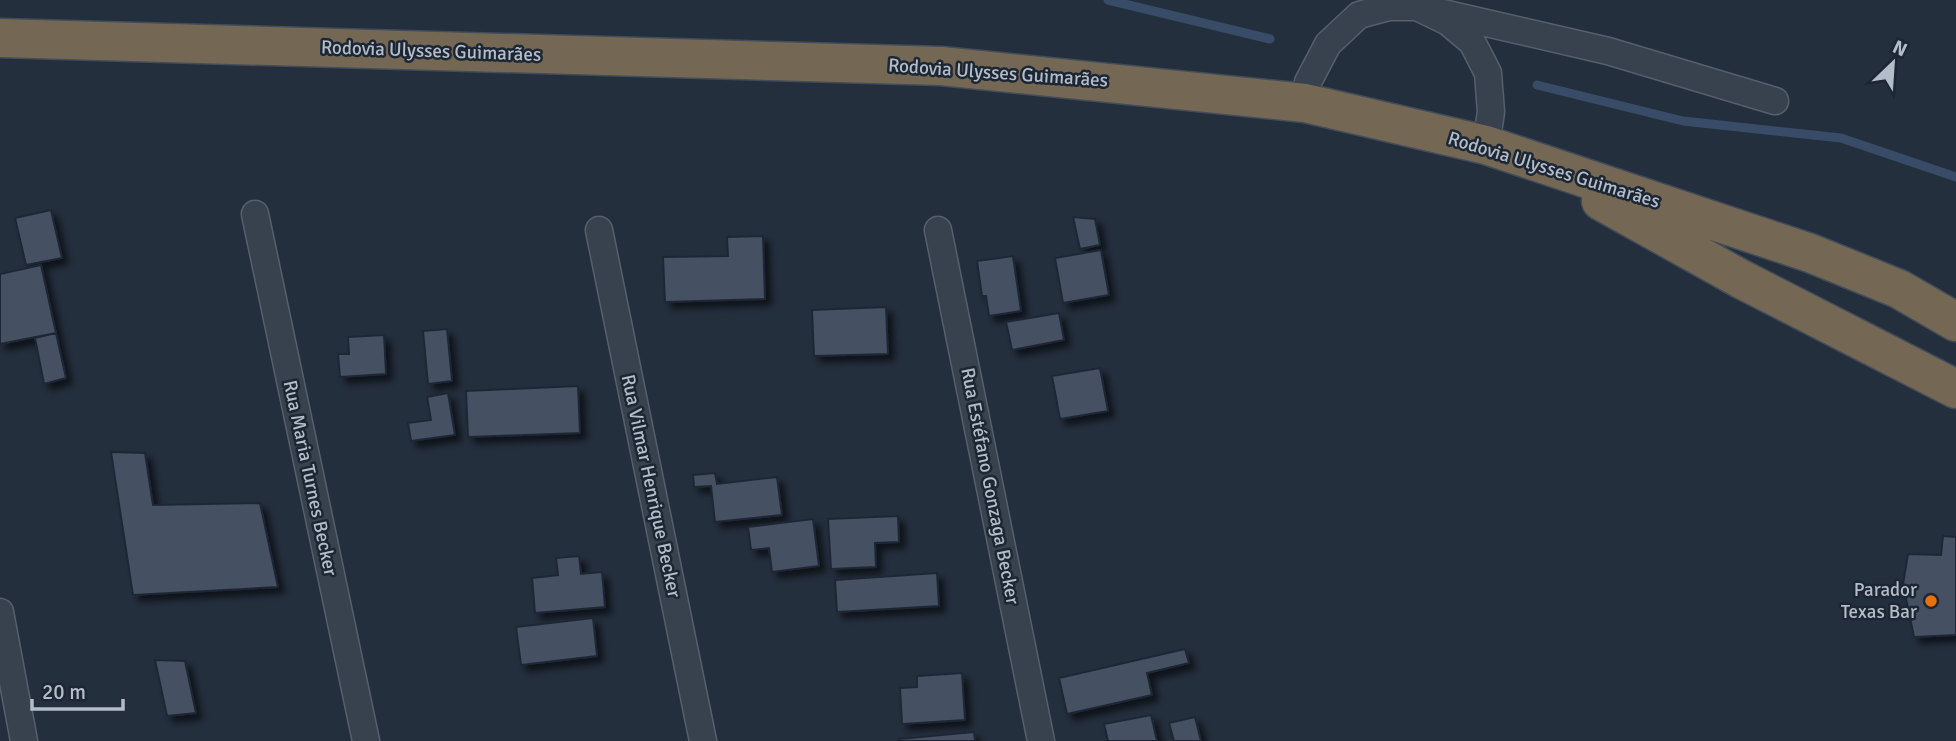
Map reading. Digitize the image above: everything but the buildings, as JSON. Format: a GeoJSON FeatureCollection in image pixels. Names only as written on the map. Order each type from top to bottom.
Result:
{"type":"FeatureCollection","features":[{"type":"Feature","properties":{"kind":"highway","name":"Rodovia Ulysses Guimarães"},"geometry":{"type":"LineString","coordinates":[[0,38],[941,66],[1305,103],[1486,145],[1810,253],[1899,289],[1956,322]]}},
{"type":"Feature","properties":{"kind":"highway"},"geometry":{"type":"LineString","coordinates":[[1524,157],[1741,279],[1956,389]]}},
{"type":"Feature","properties":{"kind":"highway"},"geometry":{"type":"LineString","coordinates":[[1899,289],[1956,314]]}},
{"type":"Feature","properties":{"kind":"street"},"geometry":{"type":"LineString","coordinates":[[1416,4],[1448,22],[1472,42],[1488,73],[1492,112],[1486,145]]}},
{"type":"Feature","properties":{"kind":"street"},"geometry":{"type":"LineString","coordinates":[[1305,103],[1308,82],[1328,44],[1359,15],[1389,7],[1416,4],[1608,51],[1776,101]]}},
{"type":"Feature","properties":{"kind":"street","name":"Rua Maria Turnes Becker"},"geometry":{"type":"LineString","coordinates":[[255,214],[366,741]]}},
{"type":"Feature","properties":{"kind":"street","name":"Rua Vilmar Henrique Becker"},"geometry":{"type":"LineString","coordinates":[[599,230],[704,741]]}},
{"type":"Feature","properties":{"kind":"street","name":"Rua Estéfano Gonzaga Becker"},"geometry":{"type":"LineString","coordinates":[[938,230],[1041,741]]}},
{"type":"Feature","properties":{"kind":"street"},"geometry":{"type":"LineString","coordinates":[[0,612],[24,741]]}},
{"type":"Feature","properties":{"kind":"waterway"},"geometry":{"type":"LineString","coordinates":[[1108,0],[1270,39]]}},
{"type":"Feature","properties":{"kind":"waterway"},"geometry":{"type":"LineString","coordinates":[[1537,85],[1683,121],[1841,138],[1956,177]]}},
{"type":"Feature","properties":{"kind":"place","name":"Parador Texas Bar"},"geometry":{"type":"Point","coordinates":[1931,601]}}]}
